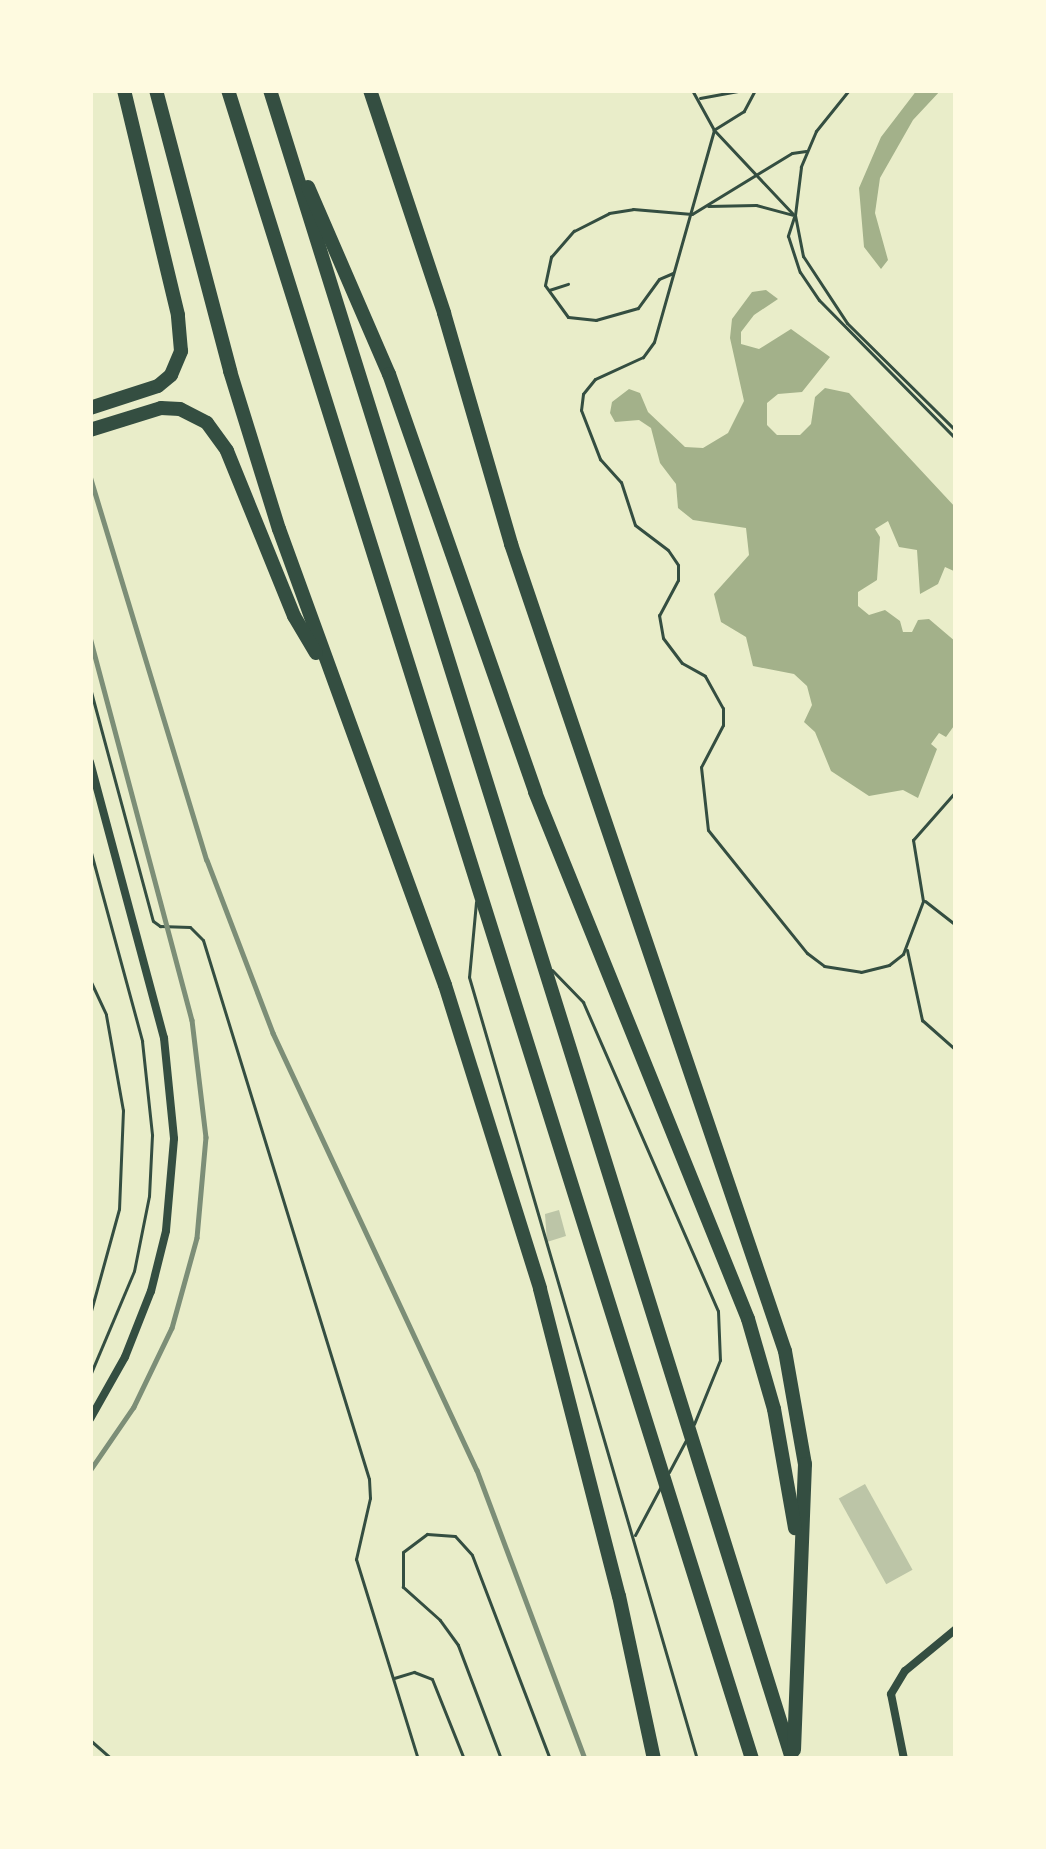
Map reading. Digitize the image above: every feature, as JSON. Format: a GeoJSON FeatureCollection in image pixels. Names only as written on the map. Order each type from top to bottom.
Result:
{"type":"FeatureCollection","features":[{"type":"Feature","properties":{"kind":"highway"},"geometry":{"type":"LineString","coordinates":[[90,408],[158,386],[171,375],[181,351],[178,314],[124,90]]}},
{"type":"Feature","properties":{"kind":"highway"},"geometry":{"type":"LineString","coordinates":[[157,90],[230,371],[301,614]]}},
{"type":"Feature","properties":{"kind":"highway"},"geometry":{"type":"LineString","coordinates":[[228,90],[752,1759]]}},
{"type":"Feature","properties":{"kind":"highway"},"geometry":{"type":"LineString","coordinates":[[270,90],[792,1759]]}},
{"type":"Feature","properties":{"kind":"highway"},"geometry":{"type":"LineString","coordinates":[[370,90],[445,313],[511,544],[766,1289],[792,1379],[805,1464],[792,1759]]}},
{"type":"Feature","properties":{"kind":"highway"},"geometry":{"type":"LineString","coordinates":[[279,122],[389,374],[535,792],[748,1319],[787,1471],[799,1562]]}},
{"type":"Feature","properties":{"kind":"highway"},"geometry":{"type":"LineString","coordinates":[[90,430],[160,408],[180,409],[207,423],[227,451],[334,683],[445,985],[514,1202],[581,1442],[654,1759]]}},
{"type":"Feature","properties":{"kind":"street"},"geometry":{"type":"LineString","coordinates":[[90,762],[162,1028],[174,1150],[166,1231],[151,1291],[124,1358],[90,1419]]}},
{"type":"Feature","properties":{"kind":"street"},"geometry":{"type":"LineString","coordinates":[[904,1759],[891,1694],[905,1671],[956,1628]]}},
{"type":"Feature","properties":{"kind":"lane"},"geometry":{"type":"LineString","coordinates":[[477,888],[469,977],[697,1759]]}},
{"type":"Feature","properties":{"kind":"lane"},"geometry":{"type":"LineString","coordinates":[[539,957],[583,1002],[718,1311],[720,1360],[700,1413],[634,1537]]}},
{"type":"Feature","properties":{"kind":"lane"},"geometry":{"type":"LineString","coordinates":[[90,980],[106,1015],[123,1110],[112,1249],[90,1315]]}},
{"type":"Feature","properties":{"kind":"lane"},"geometry":{"type":"LineString","coordinates":[[90,1740],[112,1759]]}},
{"type":"Feature","properties":{"kind":"path"},"geometry":{"type":"LineString","coordinates":[[692,90],[714,130],[795,215],[803,256],[823,293],[956,431]]}},
{"type":"Feature","properties":{"kind":"path"},"geometry":{"type":"LineString","coordinates":[[698,98],[742,90]]}},
{"type":"Feature","properties":{"kind":"path"},"geometry":{"type":"LineString","coordinates":[[755,90],[744,112],[714,130],[654,342],[643,357],[595,379],[583,394],[581,410],[599,459],[621,482],[635,525],[678,565],[678,580],[659,615],[663,638],[682,662],[705,676],[723,708],[723,725],[701,767],[708,830],[824,967],[861,972],[889,965],[907,948],[923,901],[914,840],[956,791]]}},
{"type":"Feature","properties":{"kind":"path"},"geometry":{"type":"LineString","coordinates":[[849,90],[806,151],[788,236],[800,272],[819,300],[956,439]]}},
{"type":"Feature","properties":{"kind":"path"},"geometry":{"type":"LineString","coordinates":[[675,272],[659,279],[638,308],[596,320],[568,317],[547,291],[551,257],[574,231],[609,213],[633,209],[692,214],[792,152],[806,151]]}},
{"type":"Feature","properties":{"kind":"path"},"geometry":{"type":"LineString","coordinates":[[704,206],[756,205],[795,215]]}},
{"type":"Feature","properties":{"kind":"path"},"geometry":{"type":"LineString","coordinates":[[547,291],[568,284]]}},
{"type":"Feature","properties":{"kind":"path"},"geometry":{"type":"LineString","coordinates":[[90,688],[153,921],[160,926],[190,927],[202,940],[368,1479],[370,1498],[356,1559],[418,1759]]}},
{"type":"Feature","properties":{"kind":"path"},"geometry":{"type":"LineString","coordinates":[[90,849],[142,1041],[152,1135],[149,1196],[134,1271],[90,1375]]}},
{"type":"Feature","properties":{"kind":"path"},"geometry":{"type":"LineString","coordinates":[[923,901],[956,925]]}},
{"type":"Feature","properties":{"kind":"path"},"geometry":{"type":"LineString","coordinates":[[907,948],[922,1020],[956,1050]]}},
{"type":"Feature","properties":{"kind":"path"},"geometry":{"type":"LineString","coordinates":[[501,1759],[458,1645],[440,1620],[403,1587],[399,1571],[403,1552],[427,1534],[455,1536],[472,1555],[550,1759]]}},
{"type":"Feature","properties":{"kind":"path"},"geometry":{"type":"LineString","coordinates":[[392,1678],[414,1672],[432,1679],[464,1759]]}},
{"type":"Feature","properties":{"kind":"shaded area"},"geometry":{"type":"Polygon","coordinates":[[[917,90],[941,90],[913,120],[880,178],[875,213],[888,260],[881,269],[864,247],[859,188],[881,137],[917,90]]]}},
{"type":"Feature","properties":{"kind":"shaded area"},"geometry":{"type":"Polygon","coordinates":[[[766,290],[778,299],[754,315],[741,332],[741,344],[759,349],[791,329],[830,357],[802,392],[778,394],[767,403],[767,425],[777,435],[800,435],[811,424],[815,397],[825,388],[849,393],[956,508],[956,572],[945,567],[938,584],[920,594],[917,550],[899,547],[888,521],[875,529],[880,537],[877,580],[858,592],[858,606],[869,615],[885,610],[900,621],[903,632],[912,632],[918,620],[929,619],[956,642],[956,723],[946,737],[939,733],[931,744],[937,749],[918,798],[903,790],[869,796],[831,771],[815,732],[804,722],[812,705],[807,686],[794,674],[753,666],[746,637],[721,622],[714,594],[749,555],[746,528],[693,520],[678,508],[676,484],[660,463],[651,428],[639,420],[615,422],[610,413],[612,402],[629,389],[640,393],[648,412],[685,447],[703,448],[728,433],[744,401],[730,338],[732,319],[752,292],[766,290]]]}},
{"type":"Feature","properties":{"kind":"building"},"geometry":{"type":"Polygon","coordinates":[[[559,1210],[566,1236],[547,1242],[545,1214],[559,1210]]]}},
{"type":"Feature","properties":{"kind":"building"},"geometry":{"type":"Polygon","coordinates":[[[865,1484],[913,1570],[886,1584],[839,1499],[865,1484]]]}},
{"type":"Feature","properties":{"kind":"railway"},"geometry":{"type":"LineString","coordinates":[[90,476],[207,860],[273,1033],[477,1470],[585,1759]]}},
{"type":"Feature","properties":{"kind":"railway"},"geometry":{"type":"LineString","coordinates":[[90,637],[192,1020],[206,1137],[197,1238],[172,1328],[134,1407],[90,1471]]}}]}
